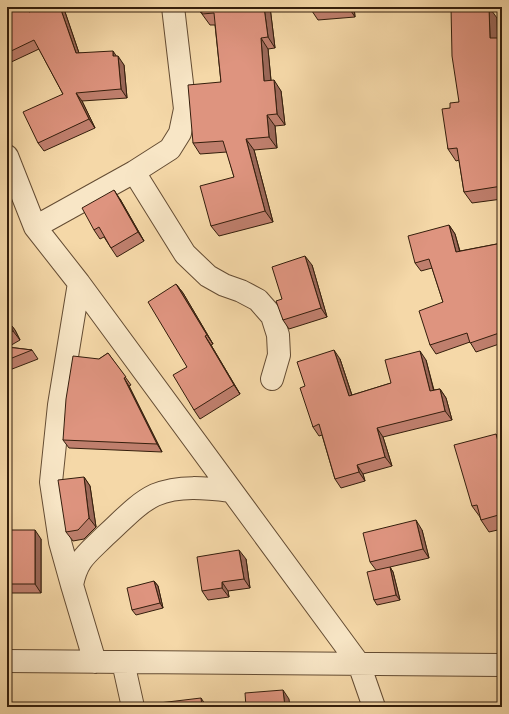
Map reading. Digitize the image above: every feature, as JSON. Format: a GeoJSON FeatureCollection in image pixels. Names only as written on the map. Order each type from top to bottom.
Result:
{"type":"FeatureCollection","features":[{"type":"Feature","properties":{"kind":"street"},"geometry":{"type":"LineString","coordinates":[[35,227],[134,172],[170,149],[180,133],[185,109],[173,7]]}},
{"type":"Feature","properties":{"kind":"street"},"geometry":{"type":"LineString","coordinates":[[7,156],[35,227],[79,284],[359,664],[374,707]]}},
{"type":"Feature","properties":{"kind":"street"},"geometry":{"type":"LineString","coordinates":[[134,172],[185,254],[208,276],[258,300],[272,316],[278,335],[279,355],[272,379]]}},
{"type":"Feature","properties":{"kind":"street"},"geometry":{"type":"LineString","coordinates":[[79,284],[59,405],[51,482],[60,542],[95,662]]}},
{"type":"Feature","properties":{"kind":"street"},"geometry":{"type":"LineString","coordinates":[[72,586],[74,572],[81,560],[133,509],[155,495],[180,488],[204,488],[232,491]]}},
{"type":"Feature","properties":{"kind":"street"},"geometry":{"type":"LineString","coordinates":[[7,661],[502,665]]}},
{"type":"Feature","properties":{"kind":"street"},"geometry":{"type":"LineString","coordinates":[[123,662],[134,707]]}},
{"type":"Feature","properties":{"kind":"building"},"geometry":{"type":"Polygon","coordinates":[[[7,7],[27,7],[29,12],[41,7],[60,7],[76,53],[113,51],[113,56],[118,56],[121,89],[76,93],[89,119],[38,143],[23,112],[63,94],[34,40],[7,53],[7,7]]]}},
{"type":"Feature","properties":{"kind":"building"},"geometry":{"type":"Polygon","coordinates":[[[201,7],[264,7],[268,37],[261,38],[264,81],[274,80],[277,114],[267,115],[269,137],[246,139],[265,211],[211,226],[200,186],[234,177],[223,141],[193,143],[188,85],[221,82],[214,13],[202,14],[201,7]]]}},
{"type":"Feature","properties":{"kind":"building"},"geometry":{"type":"Polygon","coordinates":[[[312,7],[349,7],[349,8],[312,11],[312,7]]]}},
{"type":"Feature","properties":{"kind":"building"},"geometry":{"type":"Polygon","coordinates":[[[451,7],[489,7],[490,38],[502,38],[502,186],[464,192],[457,148],[448,149],[442,109],[450,108],[450,103],[459,102],[452,56],[451,7]]]}},
{"type":"Feature","properties":{"kind":"building"},"geometry":{"type":"Polygon","coordinates":[[[114,190],[138,232],[111,248],[99,227],[94,230],[82,208],[114,190]]]}},
{"type":"Feature","properties":{"kind":"building"},"geometry":{"type":"Polygon","coordinates":[[[449,225],[456,252],[502,243],[502,332],[470,343],[467,333],[430,345],[419,311],[443,302],[429,259],[415,263],[408,236],[449,225]]]}},
{"type":"Feature","properties":{"kind":"building"},"geometry":{"type":"Polygon","coordinates":[[[305,256],[321,308],[283,320],[276,301],[282,299],[272,267],[305,256]]]}},
{"type":"Feature","properties":{"kind":"building"},"geometry":{"type":"Polygon","coordinates":[[[176,284],[207,335],[205,336],[234,385],[194,410],[173,375],[187,367],[148,302],[176,284]]]}},
{"type":"Feature","properties":{"kind":"building"},"geometry":{"type":"Polygon","coordinates":[[[8,321],[13,331],[7,335],[7,322],[8,321]]]}},
{"type":"Feature","properties":{"kind":"building"},"geometry":{"type":"Polygon","coordinates":[[[7,347],[32,350],[7,360],[7,347]]]}},
{"type":"Feature","properties":{"kind":"building"},"geometry":{"type":"Polygon","coordinates":[[[334,350],[349,396],[391,383],[385,360],[420,351],[430,391],[440,389],[445,411],[377,428],[385,457],[357,465],[359,472],[335,479],[319,424],[313,427],[300,388],[305,386],[297,362],[334,350]]]}},
{"type":"Feature","properties":{"kind":"building"},"geometry":{"type":"Polygon","coordinates":[[[108,353],[126,377],[124,378],[157,444],[63,440],[66,399],[73,356],[99,359],[108,353]]]}},
{"type":"Feature","properties":{"kind":"building"},"geometry":{"type":"Polygon","coordinates":[[[496,434],[502,456],[502,514],[481,520],[477,505],[472,506],[454,445],[496,434]]]}},
{"type":"Feature","properties":{"kind":"building"},"geometry":{"type":"Polygon","coordinates":[[[84,477],[89,518],[78,530],[66,532],[58,480],[84,477]]]}},
{"type":"Feature","properties":{"kind":"building"},"geometry":{"type":"Polygon","coordinates":[[[416,520],[423,549],[370,562],[363,533],[416,520]]]}},
{"type":"Feature","properties":{"kind":"building"},"geometry":{"type":"Polygon","coordinates":[[[7,530],[35,530],[35,584],[7,584],[7,530]]]}},
{"type":"Feature","properties":{"kind":"building"},"geometry":{"type":"Polygon","coordinates":[[[239,550],[244,579],[222,582],[222,588],[202,591],[197,557],[239,550]]]}},
{"type":"Feature","properties":{"kind":"building"},"geometry":{"type":"Polygon","coordinates":[[[390,567],[396,595],[374,600],[367,572],[390,567]]]}},
{"type":"Feature","properties":{"kind":"building"},"geometry":{"type":"Polygon","coordinates":[[[154,581],[160,603],[132,610],[127,588],[154,581]]]}},
{"type":"Feature","properties":{"kind":"building"},"geometry":{"type":"Polygon","coordinates":[[[283,690],[285,707],[246,707],[245,693],[283,690]]]}},
{"type":"Feature","properties":{"kind":"building"},"geometry":{"type":"Polygon","coordinates":[[[201,698],[202,707],[159,707],[159,703],[201,698]]]}}]}
